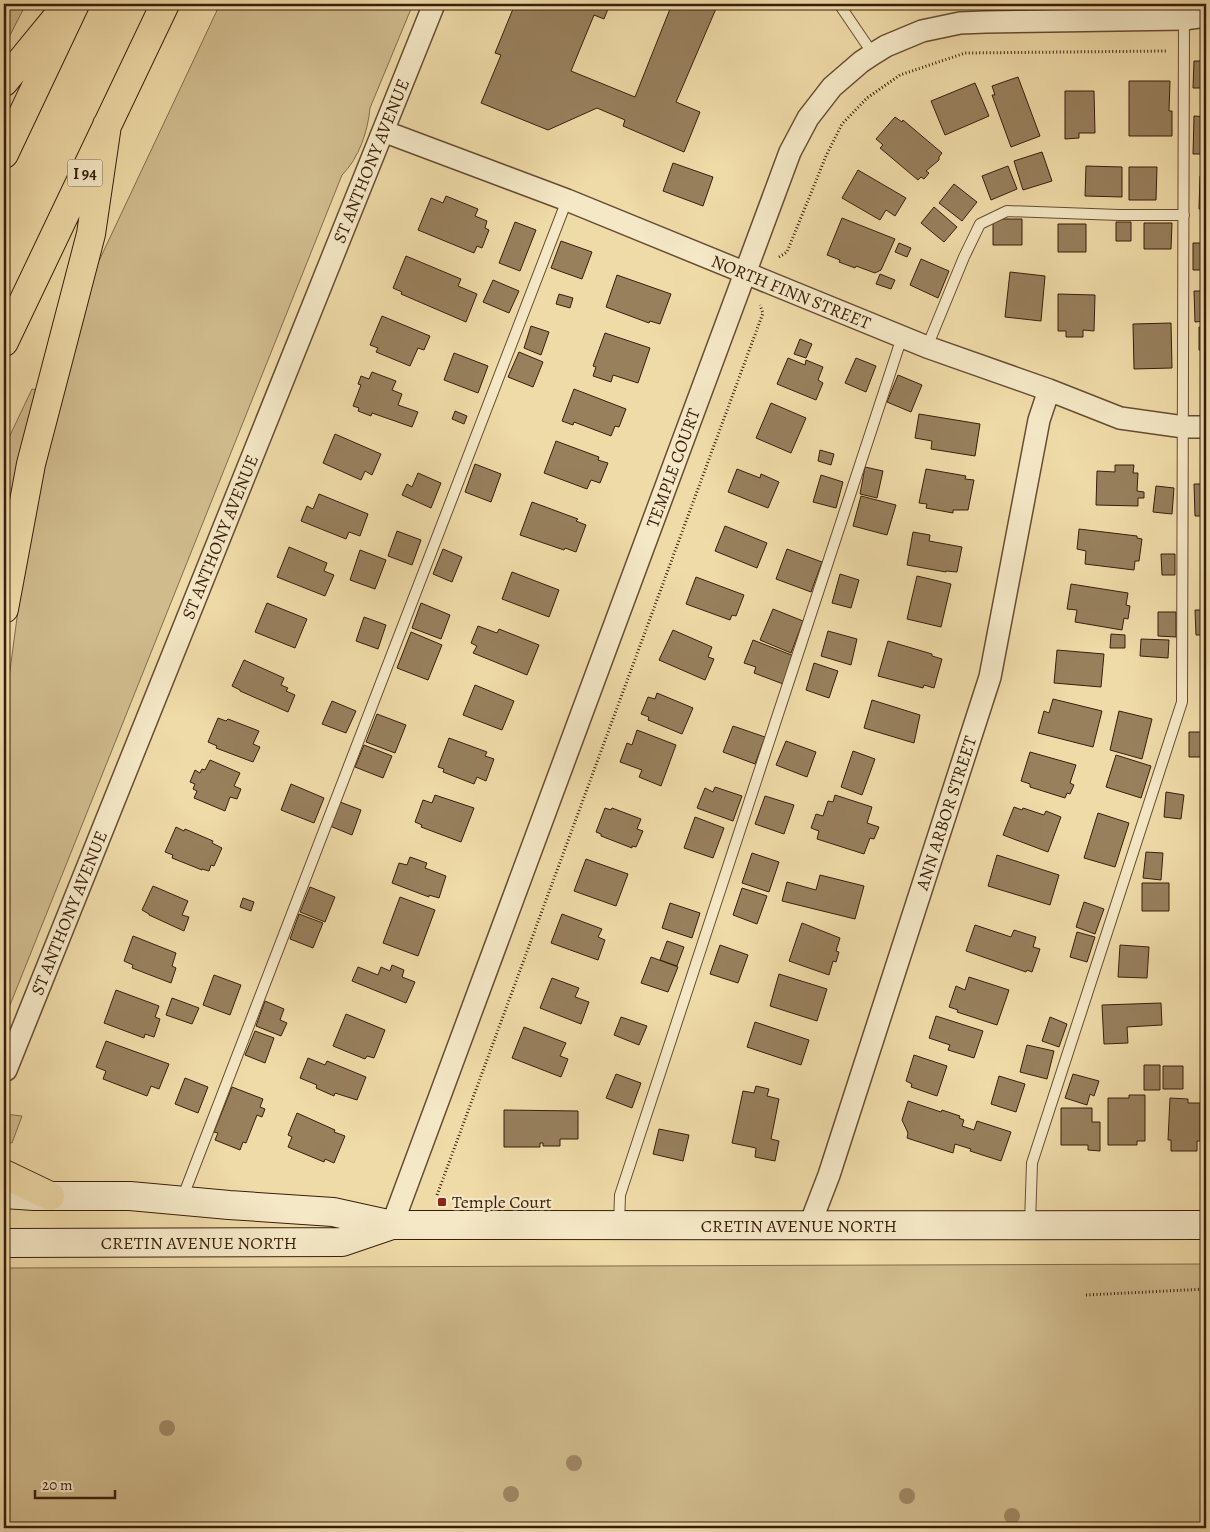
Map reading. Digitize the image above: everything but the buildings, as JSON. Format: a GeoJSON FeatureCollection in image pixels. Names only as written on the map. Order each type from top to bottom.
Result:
{"type":"FeatureCollection","features":[{"type":"Feature","properties":{"kind":"highway"},"geometry":{"type":"LineString","coordinates":[[4,82],[69,4]]}},
{"type":"Feature","properties":{"kind":"highway"},"geometry":{"type":"LineString","coordinates":[[4,154],[75,4]]}},
{"type":"Feature","properties":{"kind":"highway","name":"I 94"},"geometry":{"type":"LineString","coordinates":[[4,342],[165,4]]}},
{"type":"Feature","properties":{"kind":"highway"},"geometry":{"type":"LineString","coordinates":[[4,609],[31,464],[91,234],[107,125]]}},
{"type":"Feature","properties":{"kind":"highway"},"geometry":{"type":"LineString","coordinates":[[4,1174],[50,1196]]}},
{"type":"Feature","properties":{"kind":"main road","name":"CRETIN AVENUE NORTH"},"geometry":{"type":"LineString","coordinates":[[4,1194],[130,1196],[333,1212],[392,1225],[809,1227],[1030,1224],[1206,1225]]}},
{"type":"Feature","properties":{"kind":"main road","name":"CRETIN AVENUE NORTH"},"geometry":{"type":"LineString","coordinates":[[4,1243],[342,1242],[392,1225]]}},
{"type":"Feature","properties":{"kind":"street","name":"ST ANTHONY AVENUE"},"geometry":{"type":"LineString","coordinates":[[6,1070],[434,4]]}},
{"type":"Feature","properties":{"kind":"street","name":"TEMPLE COURT"},"geometry":{"type":"LineString","coordinates":[[392,1225],[790,152],[808,118],[832,87],[861,62],[886,46],[922,31],[960,24],[1184,19],[1206,16]]}},
{"type":"Feature","properties":{"kind":"street","name":"NORTH FINN STREET"},"geometry":{"type":"LineString","coordinates":[[383,131],[567,200],[927,347],[1049,390],[1120,418],[1184,428],[1206,427]]}},
{"type":"Feature","properties":{"kind":"street","name":"ANN ARBOR STREET"},"geometry":{"type":"LineString","coordinates":[[809,1227],[830,1175],[990,677],[1039,420],[1049,390]]}},
{"type":"Feature","properties":{"kind":"lane"},"geometry":{"type":"LineString","coordinates":[[840,4],[873,54]]}},
{"type":"Feature","properties":{"kind":"lane"},"geometry":{"type":"LineString","coordinates":[[1030,1224],[1032,1163],[1182,702],[1184,19]]}},
{"type":"Feature","properties":{"kind":"lane"},"geometry":{"type":"LineString","coordinates":[[181,1200],[567,200]]}},
{"type":"Feature","properties":{"kind":"lane"},"geometry":{"type":"LineString","coordinates":[[927,347],[964,257],[980,224],[993,217],[1007,211],[1184,215]]}},
{"type":"Feature","properties":{"kind":"lane"},"geometry":{"type":"LineString","coordinates":[[619,1227],[620,1195],[902,337]]}},
{"type":"Feature","properties":{"kind":"path"},"geometry":{"type":"LineString","coordinates":[[779,257],[786,252],[826,156],[842,124],[867,98],[900,75],[964,53],[1184,50]]}},
{"type":"Feature","properties":{"kind":"path"},"geometry":{"type":"LineString","coordinates":[[437,1195],[763,313],[760,302]]}},
{"type":"Feature","properties":{"kind":"path"},"geometry":{"type":"LineString","coordinates":[[1086,1295],[1206,1289]]}},
{"type":"Feature","properties":{"kind":"shaded area"},"geometry":{"type":"Polygon","coordinates":[[[4,4],[26,4],[4,47],[4,4]]]}},
{"type":"Feature","properties":{"kind":"shaded area"},"geometry":{"type":"Polygon","coordinates":[[[220,4],[413,4],[370,108],[362,144],[353,161],[342,175],[4,1020],[4,715],[31,513],[82,307],[98,263],[220,4]]]}},
{"type":"Feature","properties":{"kind":"shaded area"},"geometry":{"type":"Polygon","coordinates":[[[32,389],[38,390],[4,537],[4,448],[32,389]]]}},
{"type":"Feature","properties":{"kind":"shaded area"},"geometry":{"type":"Polygon","coordinates":[[[4,1114],[22,1116],[12,1143],[4,1141],[4,1114]]]}},
{"type":"Feature","properties":{"kind":"shaded area"},"geometry":{"type":"Polygon","coordinates":[[[1206,1264],[1206,1528],[4,1528],[4,1268],[1206,1264]]]}},
{"type":"Feature","properties":{"kind":"place","name":"Temple Court"},"geometry":{"type":"Point","coordinates":[442,1202]}}]}
